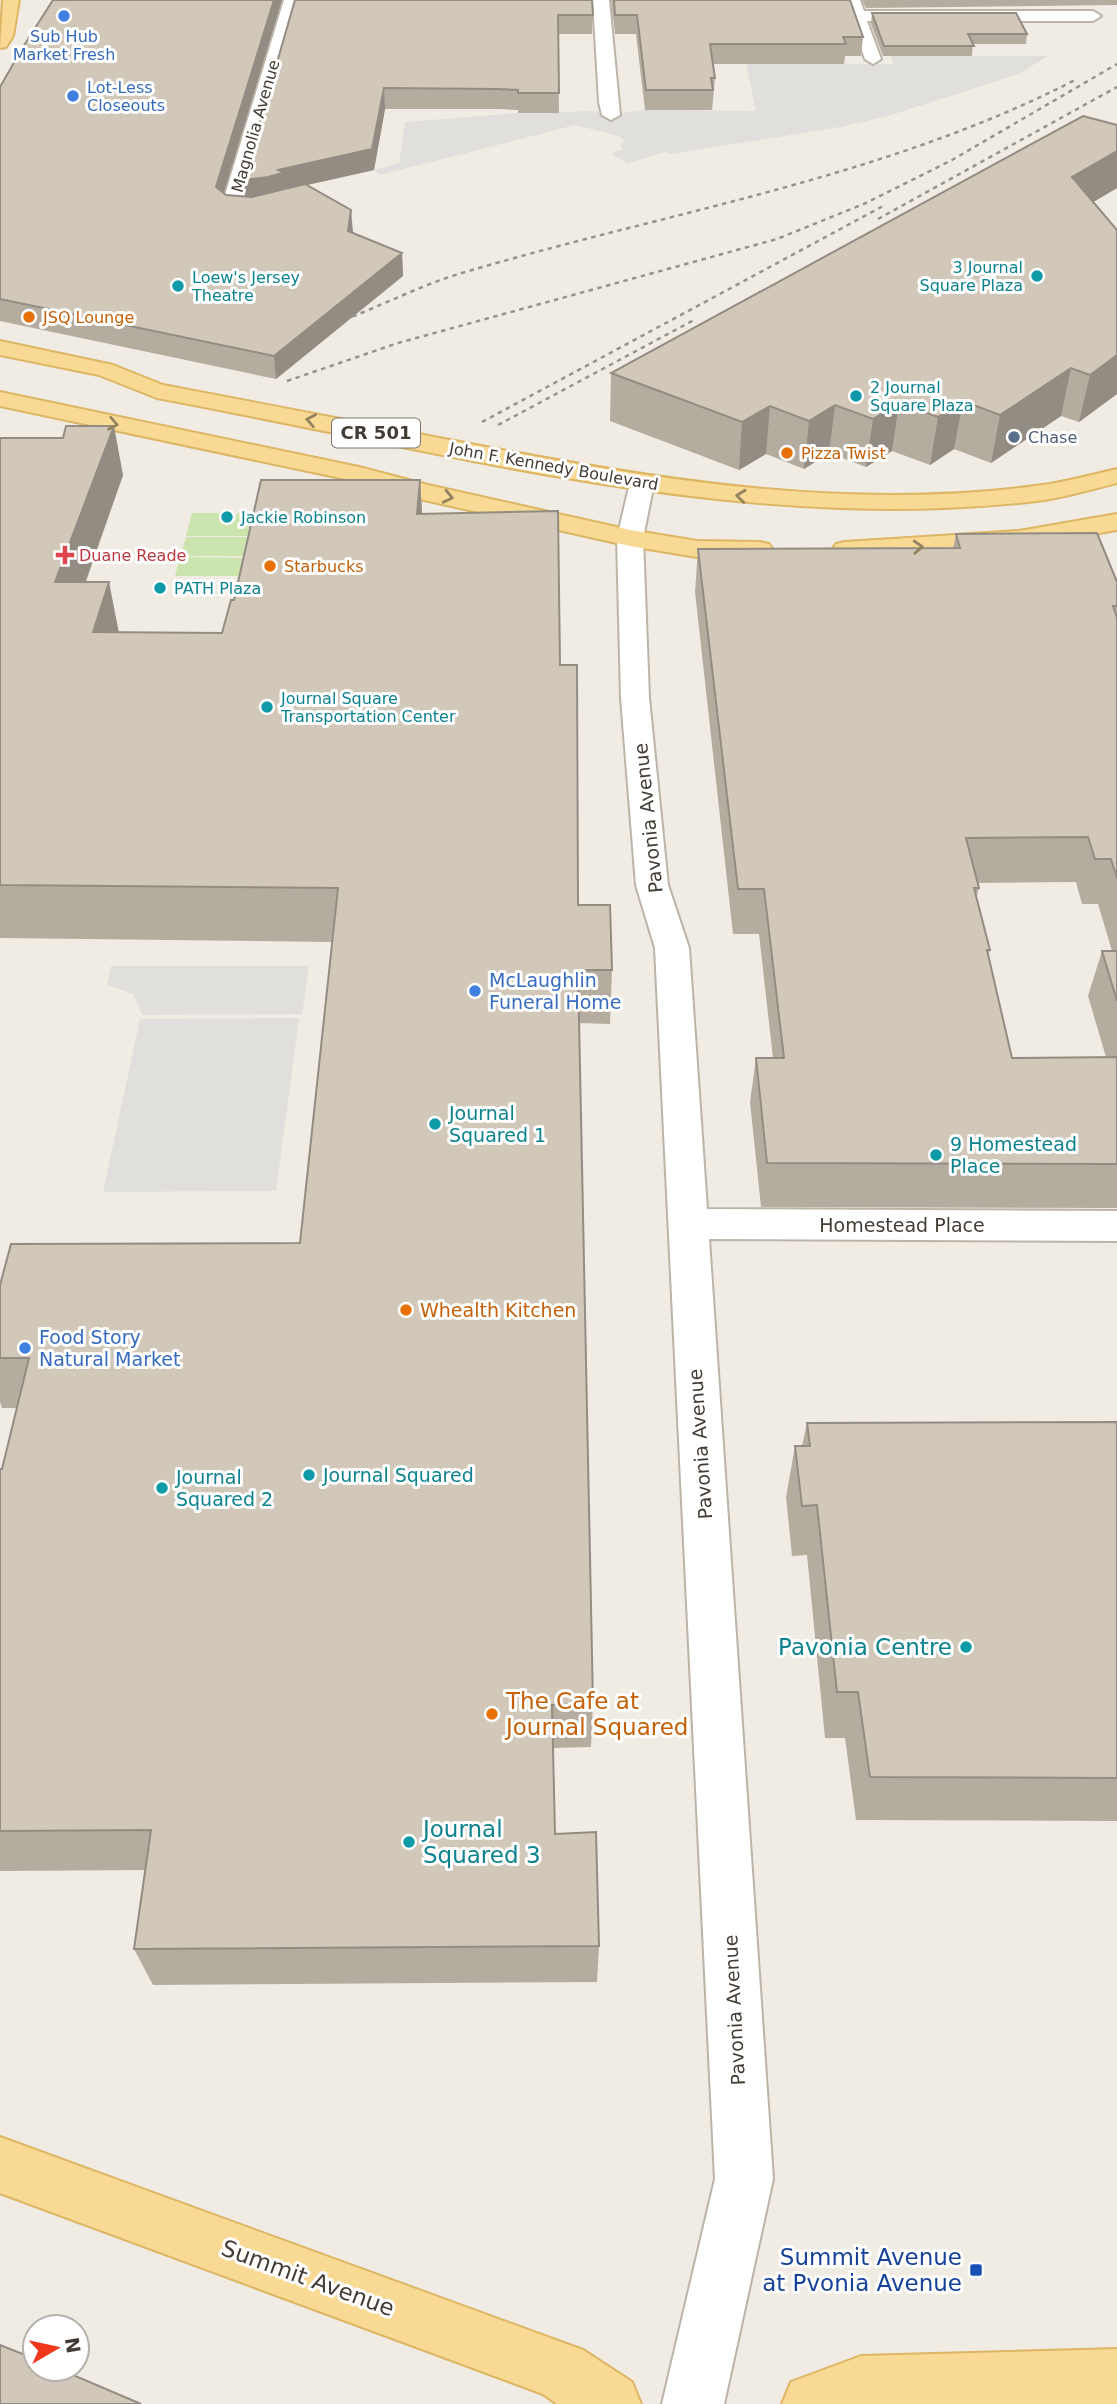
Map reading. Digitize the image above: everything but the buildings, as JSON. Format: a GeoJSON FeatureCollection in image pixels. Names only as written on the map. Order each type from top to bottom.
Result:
{"type":"FeatureCollection","features":[{"type":"Feature","properties":{"kind":"main road"},"geometry":{"type":"LineString","coordinates":[[0,43],[5,36],[11,0]]}},
{"type":"Feature","properties":{"kind":"main road","name":"John F. Kennedy Boulevard"},"geometry":{"type":"LineString","coordinates":[[0,348],[105,370],[157,391],[642,483],[809,503],[921,502],[1046,492],[1117,476]]}},
{"type":"Feature","properties":{"kind":"main road"},"geometry":{"type":"LineString","coordinates":[[0,364],[93,383],[157,391]]}},
{"type":"Feature","properties":{"kind":"main road","name":"CR 501"},"geometry":{"type":"LineString","coordinates":[[0,399],[359,474],[424,492],[630,538],[697,549],[783,551]]}},
{"type":"Feature","properties":{"kind":"main road"},"geometry":{"type":"LineString","coordinates":[[359,474],[444,474],[498,484]]}},
{"type":"Feature","properties":{"kind":"main road"},"geometry":{"type":"LineString","coordinates":[[565,493],[642,483]]}},
{"type":"Feature","properties":{"kind":"main road"},"geometry":{"type":"LineString","coordinates":[[838,527],[914,522],[1046,492]]}},
{"type":"Feature","properties":{"kind":"main road"},"geometry":{"type":"LineString","coordinates":[[823,551],[1005,540],[1117,522]]}},
{"type":"Feature","properties":{"kind":"main road"},"geometry":{"type":"LineString","coordinates":[[630,538],[698,527],[731,525]]}},
{"type":"Feature","properties":{"kind":"main road","name":"Summit Avenue"},"geometry":{"type":"LineString","coordinates":[[0,2165],[562,2371],[610,2404]]}},
{"type":"Feature","properties":{"kind":"main road"},"geometry":{"type":"LineString","coordinates":[[813,2404],[861,2386],[1117,2379]]}},
{"type":"Feature","properties":{"kind":"street","name":"Magnolia Avenue"},"geometry":{"type":"LineString","coordinates":[[291,201],[248,212],[231,208],[292,0]]}},
{"type":"Feature","properties":{"kind":"street"},"geometry":{"type":"LineString","coordinates":[[601,0],[611,115]]}},
{"type":"Feature","properties":{"kind":"street"},"geometry":{"type":"LineString","coordinates":[[873,60],[855,8],[1093,16]]}},
{"type":"Feature","properties":{"kind":"street","name":"Pavonia Avenue"},"geometry":{"type":"LineString","coordinates":[[642,483],[630,538],[635,698],[652,885],[672,948],[744,2179],[693,2404]]}},
{"type":"Feature","properties":{"kind":"street","name":"Homestead Place"},"geometry":{"type":"LineString","coordinates":[[687,1224],[1117,1226]]}},
{"type":"Feature","properties":{"kind":"green space"},"geometry":{"type":"Polygon","coordinates":[[[192,513],[220,513],[219,520],[235,521],[237,513],[265,513],[260,536],[186,536],[192,513]]]}},
{"type":"Feature","properties":{"kind":"green space"},"geometry":{"type":"Polygon","coordinates":[[[186,537],[260,537],[255,556],[180,556],[186,537]]]}},
{"type":"Feature","properties":{"kind":"green space"},"geometry":{"type":"Polygon","coordinates":[[[180,557],[255,558],[251,576],[175,576],[180,557]]]}},
{"type":"Feature","properties":{"kind":"shaded area"},"geometry":{"type":"Polygon","coordinates":[[[891,56],[1048,56],[1019,74],[888,116],[840,127],[671,154],[665,152],[628,163],[611,154],[622,149],[620,145],[624,141],[619,136],[575,125],[380,175],[374,170],[399,163],[405,122],[518,113],[598,111],[601,116],[645,110],[756,111],[746,63],[893,64],[891,56]]]}},
{"type":"Feature","properties":{"kind":"shaded area"},"geometry":{"type":"Polygon","coordinates":[[[111,966],[309,966],[302,1014],[142,1015],[133,994],[107,985],[111,966]]]}},
{"type":"Feature","properties":{"kind":"shaded area"},"geometry":{"type":"Polygon","coordinates":[[[299,1018],[276,1191],[103,1192],[140,1019],[299,1018]]]}},
{"type":"Feature","properties":{"kind":"railway"},"geometry":{"type":"LineString","coordinates":[[287,381],[398,343],[777,239],[866,203],[952,160],[1117,64]]}},
{"type":"Feature","properties":{"kind":"railway"},"geometry":{"type":"LineString","coordinates":[[344,320],[452,276],[768,192],[925,144],[1001,115],[1075,80]]}},
{"type":"Feature","properties":{"kind":"railway"},"geometry":{"type":"LineString","coordinates":[[878,219],[1117,87]]}},
{"type":"Feature","properties":{"kind":"railway"},"geometry":{"type":"LineString","coordinates":[[482,422],[885,205]]}},
{"type":"Feature","properties":{"kind":"railway"},"geometry":{"type":"LineString","coordinates":[[498,425],[694,320]]}},
{"type":"Feature","properties":{"kind":"place","name":"Sub Hub Market Fresh"},"geometry":{"type":"Point","coordinates":[64,16]}},
{"type":"Feature","properties":{"kind":"place","name":"Lot-Less Closeouts"},"geometry":{"type":"Point","coordinates":[73,96]}},
{"type":"Feature","properties":{"kind":"place","name":"3 Journal Square Plaza"},"geometry":{"type":"Point","coordinates":[1037,276]}},
{"type":"Feature","properties":{"kind":"place","name":"Loew's Jersey Theatre"},"geometry":{"type":"Point","coordinates":[178,286]}},
{"type":"Feature","properties":{"kind":"place","name":"JSQ Lounge"},"geometry":{"type":"Point","coordinates":[29,317]}},
{"type":"Feature","properties":{"kind":"place","name":"2 Journal Square Plaza"},"geometry":{"type":"Point","coordinates":[856,396]}},
{"type":"Feature","properties":{"kind":"place","name":"Chase"},"geometry":{"type":"Point","coordinates":[1014,437]}},
{"type":"Feature","properties":{"kind":"place","name":"Pizza Twist"},"geometry":{"type":"Point","coordinates":[787,453]}},
{"type":"Feature","properties":{"kind":"place","name":"Jackie Robinson"},"geometry":{"type":"Point","coordinates":[227,517]}},
{"type":"Feature","properties":{"kind":"place","name":"Duane Reade"},"geometry":{"type":"Point","coordinates":[65,555]}},
{"type":"Feature","properties":{"kind":"place","name":"Starbucks"},"geometry":{"type":"Point","coordinates":[270,566]}},
{"type":"Feature","properties":{"kind":"place","name":"PATH Plaza"},"geometry":{"type":"Point","coordinates":[160,588]}},
{"type":"Feature","properties":{"kind":"place","name":"Journal Square Transportation Center"},"geometry":{"type":"Point","coordinates":[267,707]}},
{"type":"Feature","properties":{"kind":"place","name":"McLaughlin Funeral Home"},"geometry":{"type":"Point","coordinates":[475,991]}},
{"type":"Feature","properties":{"kind":"place","name":"Journal Squared 1"},"geometry":{"type":"Point","coordinates":[435,1124]}},
{"type":"Feature","properties":{"kind":"place","name":"9 Homestead Place"},"geometry":{"type":"Point","coordinates":[936,1155]}},
{"type":"Feature","properties":{"kind":"place","name":"Whealth Kitchen"},"geometry":{"type":"Point","coordinates":[406,1310]}},
{"type":"Feature","properties":{"kind":"place","name":"Food Story Natural Market"},"geometry":{"type":"Point","coordinates":[25,1348]}},
{"type":"Feature","properties":{"kind":"place","name":"Journal Squared"},"geometry":{"type":"Point","coordinates":[309,1475]}},
{"type":"Feature","properties":{"kind":"place","name":"Journal Squared 2"},"geometry":{"type":"Point","coordinates":[162,1488]}},
{"type":"Feature","properties":{"kind":"place","name":"Pavonia Centre"},"geometry":{"type":"Point","coordinates":[966,1647]}},
{"type":"Feature","properties":{"kind":"place","name":"The Cafe at Journal Squared"},"geometry":{"type":"Point","coordinates":[492,1714]}},
{"type":"Feature","properties":{"kind":"place","name":"Journal Squared 3"},"geometry":{"type":"Point","coordinates":[409,1842]}},
{"type":"Feature","properties":{"kind":"place","name":"Summit Avenue at Pvonia Avenue"},"geometry":{"type":"Point","coordinates":[976,2270]}}]}
